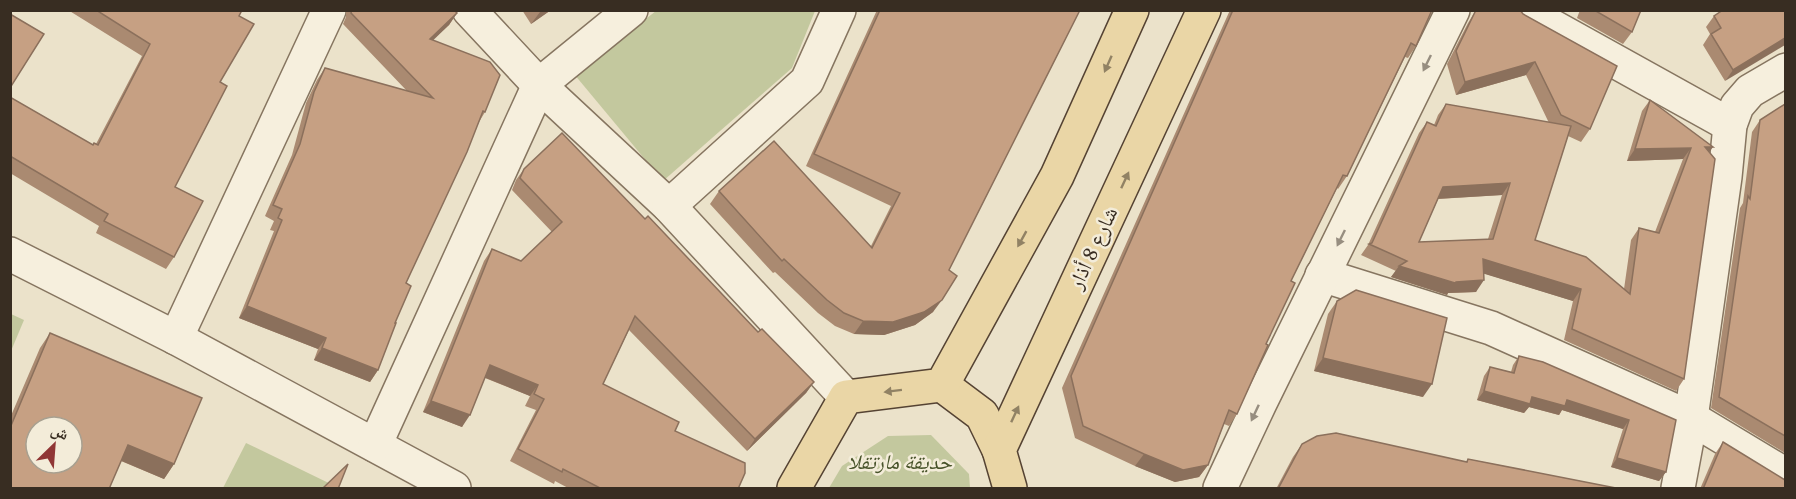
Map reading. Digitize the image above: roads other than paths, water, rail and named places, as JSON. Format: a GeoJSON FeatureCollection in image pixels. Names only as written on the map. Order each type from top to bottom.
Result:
{"type":"FeatureCollection","features":[{"type":"Feature","properties":{"kind":"main road"},"geometry":{"type":"LineString","coordinates":[[942,385],[1056,176],[1132,10]]}},
{"type":"Feature","properties":{"kind":"main road","name":"شارع 8 أذار"},"geometry":{"type":"LineString","coordinates":[[999,450],[1204,10]]}},
{"type":"Feature","properties":{"kind":"main road"},"geometry":{"type":"LineString","coordinates":[[794,489],[846,397],[942,385],[982,415],[999,450],[1010,489]]}},
{"type":"Feature","properties":{"kind":"street"},"geometry":{"type":"LineString","coordinates":[[176,338],[329,10]]}},
{"type":"Feature","properties":{"kind":"street"},"geometry":{"type":"LineString","coordinates":[[469,10],[538,85],[669,206],[846,397]]}},
{"type":"Feature","properties":{"kind":"street"},"geometry":{"type":"LineString","coordinates":[[375,445],[538,85],[631,10]]}},
{"type":"Feature","properties":{"kind":"street"},"geometry":{"type":"LineString","coordinates":[[669,206],[807,81],[839,10]]}},
{"type":"Feature","properties":{"kind":"street"},"geometry":{"type":"LineString","coordinates":[[1220,489],[1322,275],[1453,10]]}},
{"type":"Feature","properties":{"kind":"street"},"geometry":{"type":"LineString","coordinates":[[1523,10],[1730,124]]}},
{"type":"Feature","properties":{"kind":"street"},"geometry":{"type":"LineString","coordinates":[[1678,489],[1691,418],[1725,177],[1730,124],[1737,106],[1750,91],[1785,70]]}},
{"type":"Feature","properties":{"kind":"street"},"geometry":{"type":"LineString","coordinates":[[10,254],[176,338],[454,489]]}},
{"type":"Feature","properties":{"kind":"street"},"geometry":{"type":"LineString","coordinates":[[1322,275],[1491,328],[1691,418],[1785,475]]}},
{"type":"Feature","properties":{"kind":"park label","name":"حديقة مارتقلا"},"geometry":{"type":"Point","coordinates":[900,462]}}]}
